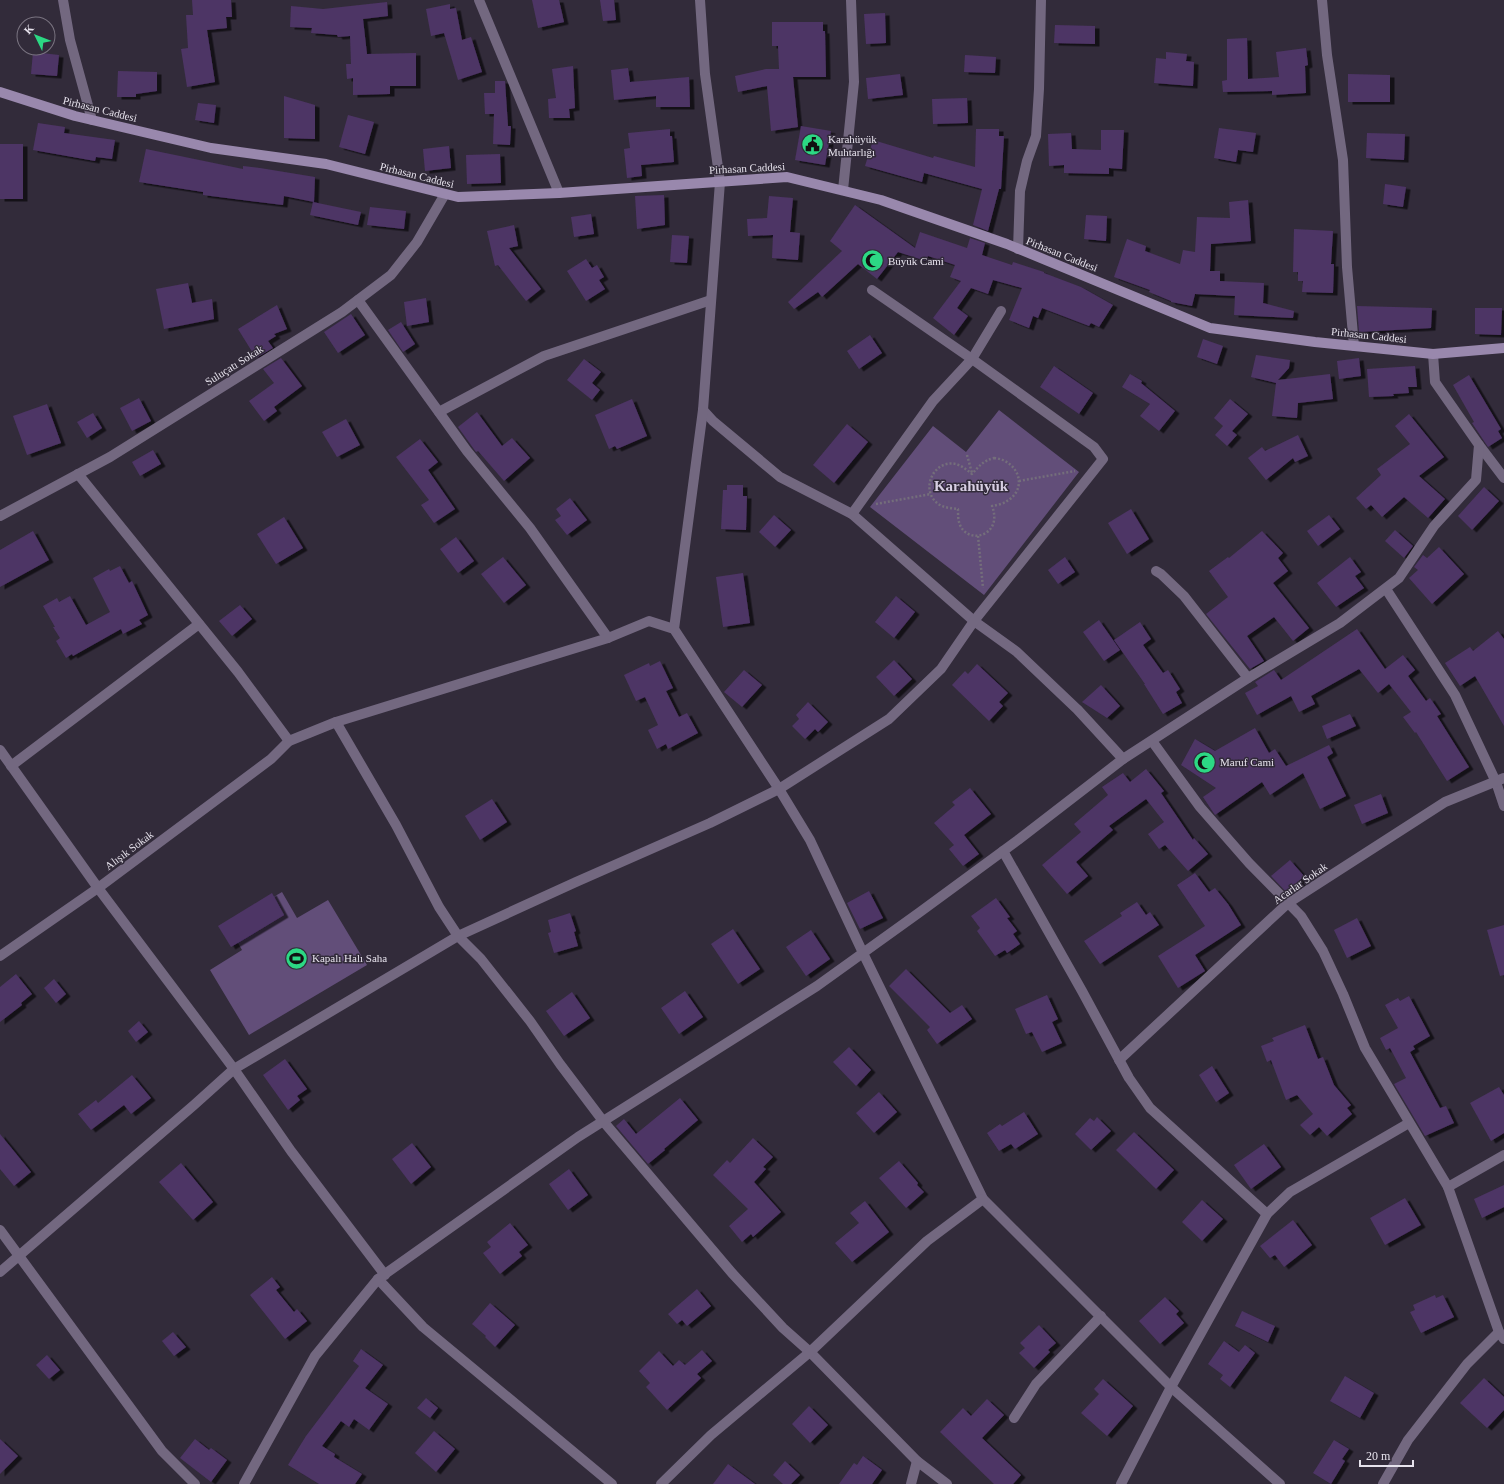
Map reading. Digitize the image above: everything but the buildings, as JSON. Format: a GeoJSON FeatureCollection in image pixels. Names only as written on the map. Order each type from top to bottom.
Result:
{"type":"FeatureCollection","features":[{"type":"Feature","properties":{"kind":"street"},"geometry":{"type":"LineString","coordinates":[[63,0],[70,40],[92,120]]}},
{"type":"Feature","properties":{"kind":"street"},"geometry":{"type":"LineString","coordinates":[[479,0],[559,193]]}},
{"type":"Feature","properties":{"kind":"street"},"geometry":{"type":"LineString","coordinates":[[674,629],[703,410],[720,182],[705,74],[700,0]]}},
{"type":"Feature","properties":{"kind":"street"},"geometry":{"type":"LineString","coordinates":[[843,190],[854,82],[851,0]]}},
{"type":"Feature","properties":{"kind":"street"},"geometry":{"type":"LineString","coordinates":[[1018,249],[1020,190],[1027,161],[1036,136],[1039,88],[1041,0]]}},
{"type":"Feature","properties":{"kind":"street"},"geometry":{"type":"LineString","coordinates":[[1322,0],[1327,55],[1343,160],[1347,266],[1354,346]]}},
{"type":"Feature","properties":{"kind":"street","name":"Pirhasan Caddesi"},"geometry":{"type":"LineString","coordinates":[[0,92],[75,116],[211,148],[326,164],[458,197],[559,193],[787,177],[881,200],[1018,249],[1210,328],[1354,346],[1433,354],[1504,348]]}},
{"type":"Feature","properties":{"kind":"street","name":"Suluçatı Sokak"},"geometry":{"type":"LineString","coordinates":[[0,516],[110,457],[342,312],[391,275],[417,242],[445,194]]}},
{"type":"Feature","properties":{"kind":"street"},"geometry":{"type":"LineString","coordinates":[[0,1272],[234,1069],[458,936],[710,823],[779,789],[889,719],[941,669],[985,606],[1103,459],[1094,447],[972,359],[872,290]]}},
{"type":"Feature","properties":{"kind":"street"},"geometry":{"type":"LineString","coordinates":[[358,300],[467,451],[530,528],[608,638]]}},
{"type":"Feature","properties":{"kind":"street"},"geometry":{"type":"LineString","coordinates":[[439,412],[544,356],[711,300]]}},
{"type":"Feature","properties":{"kind":"street"},"geometry":{"type":"LineString","coordinates":[[854,510],[933,401],[972,359],[1001,311]]}},
{"type":"Feature","properties":{"kind":"street"},"geometry":{"type":"LineString","coordinates":[[1433,354],[1435,382],[1504,478]]}},
{"type":"Feature","properties":{"kind":"street"},"geometry":{"type":"LineString","coordinates":[[703,410],[713,421],[780,477],[854,510],[974,621],[1017,652],[1077,709],[1123,759]]}},
{"type":"Feature","properties":{"kind":"street"},"geometry":{"type":"LineString","coordinates":[[244,1484],[315,1356],[382,1277],[603,1121],[810,990],[1003,851],[1123,759],[1248,678],[1340,623],[1386,589],[1400,578],[1434,526],[1476,480],[1479,445]]}},
{"type":"Feature","properties":{"kind":"street"},"geometry":{"type":"LineString","coordinates":[[78,474],[238,672],[289,741],[336,722],[608,638],[649,621],[674,629],[779,789],[810,840],[862,953],[983,1199],[1172,1386],[1280,1484]]}},
{"type":"Feature","properties":{"kind":"street"},"geometry":{"type":"LineString","coordinates":[[1156,571],[1184,596],[1248,678]]}},
{"type":"Feature","properties":{"kind":"street"},"geometry":{"type":"LineString","coordinates":[[1386,589],[1455,695],[1500,780],[1504,806]]}},
{"type":"Feature","properties":{"kind":"street"},"geometry":{"type":"LineString","coordinates":[[12,766],[199,624]]}},
{"type":"Feature","properties":{"kind":"street"},"geometry":{"type":"LineString","coordinates":[[336,722],[396,825],[440,907],[458,936],[481,959],[530,1021],[603,1121],[732,1273],[783,1328],[810,1352],[917,1461],[947,1484]]}},
{"type":"Feature","properties":{"kind":"street"},"geometry":{"type":"LineString","coordinates":[[1152,740],[1200,807],[1249,863],[1301,916],[1323,951],[1343,994],[1365,1048],[1448,1187],[1501,1336],[1467,1364],[1408,1440],[1383,1484]]}},
{"type":"Feature","properties":{"kind":"street","name":"Alışık Sokak"},"geometry":{"type":"LineString","coordinates":[[0,956],[98,888],[271,759],[289,741]]}},
{"type":"Feature","properties":{"kind":"street"},"geometry":{"type":"LineString","coordinates":[[0,750],[98,888],[234,1069],[382,1277],[423,1327],[612,1484]]}},
{"type":"Feature","properties":{"kind":"street","name":"Acarlar Sokak"},"geometry":{"type":"LineString","coordinates":[[1119,1060],[1288,903],[1445,802],[1500,780]]}},
{"type":"Feature","properties":{"kind":"street"},"geometry":{"type":"LineString","coordinates":[[1003,851],[1129,1078],[1150,1108],[1266,1214]]}},
{"type":"Feature","properties":{"kind":"street"},"geometry":{"type":"LineString","coordinates":[[1121,1484],[1172,1386],[1266,1214],[1290,1192],[1409,1123]]}},
{"type":"Feature","properties":{"kind":"street"},"geometry":{"type":"LineString","coordinates":[[1448,1187],[1504,1155]]}},
{"type":"Feature","properties":{"kind":"street"},"geometry":{"type":"LineString","coordinates":[[661,1484],[711,1435],[810,1352],[927,1242],[983,1199]]}},
{"type":"Feature","properties":{"kind":"street"},"geometry":{"type":"LineString","coordinates":[[0,1230],[162,1451],[195,1484]]}},
{"type":"Feature","properties":{"kind":"street"},"geometry":{"type":"LineString","coordinates":[[1014,1418],[1036,1384],[1101,1316]]}},
{"type":"Feature","properties":{"kind":"street"},"geometry":{"type":"LineString","coordinates":[[911,1484],[917,1461]]}},
{"type":"Feature","properties":{"kind":"path"},"geometry":{"type":"LineString","coordinates":[[967,455],[972,474]]}},
{"type":"Feature","properties":{"kind":"path"},"geometry":{"type":"LineString","coordinates":[[994,458],[1002,459],[1008,461],[1014,467],[1018,474],[1019,482],[1014,496],[1008,501],[992,506],[995,517],[994,523],[987,532],[978,536],[970,535],[961,527],[958,522],[958,509],[941,506],[935,501],[929,487],[930,479],[934,472],[939,467],[946,464],[961,466],[972,474],[980,464],[987,460],[994,458]]}},
{"type":"Feature","properties":{"kind":"path"},"geometry":{"type":"LineString","coordinates":[[1019,482],[1096,468]]}},
{"type":"Feature","properties":{"kind":"path"},"geometry":{"type":"LineString","coordinates":[[854,510],[931,494]]}},
{"type":"Feature","properties":{"kind":"path"},"geometry":{"type":"LineString","coordinates":[[978,536],[985,606]]}},
{"type":"Feature","properties":{"kind":"shaded area"},"geometry":{"type":"Polygon","coordinates":[[[999,410],[1079,472],[984,595],[870,507],[933,426],[966,452],[999,410]]]}},
{"type":"Feature","properties":{"kind":"shaded area","name":"Kapalı Halı Saha"},"geometry":{"type":"Polygon","coordinates":[[[282,892],[297,918],[328,900],[367,965],[249,1035],[210,970],[242,950],[227,924],[282,892]]]}},
{"type":"Feature","properties":{"kind":"place","name":"Karahüyük Muhtarlığı"},"geometry":{"type":"Point","coordinates":[813,145]}},
{"type":"Feature","properties":{"kind":"place","name":"Büyük Cami"},"geometry":{"type":"Point","coordinates":[873,261]}},
{"type":"Feature","properties":{"kind":"place","name":"Maruf Cami"},"geometry":{"type":"Point","coordinates":[1204,762]}},
{"type":"Feature","properties":{"kind":"place","name":"Kapalı Halı Saha"},"geometry":{"type":"Point","coordinates":[296,958]}},
{"type":"Feature","properties":{"kind":"district","name":"Karahüyük"},"geometry":{"type":"Point","coordinates":[971,486]}}]}
